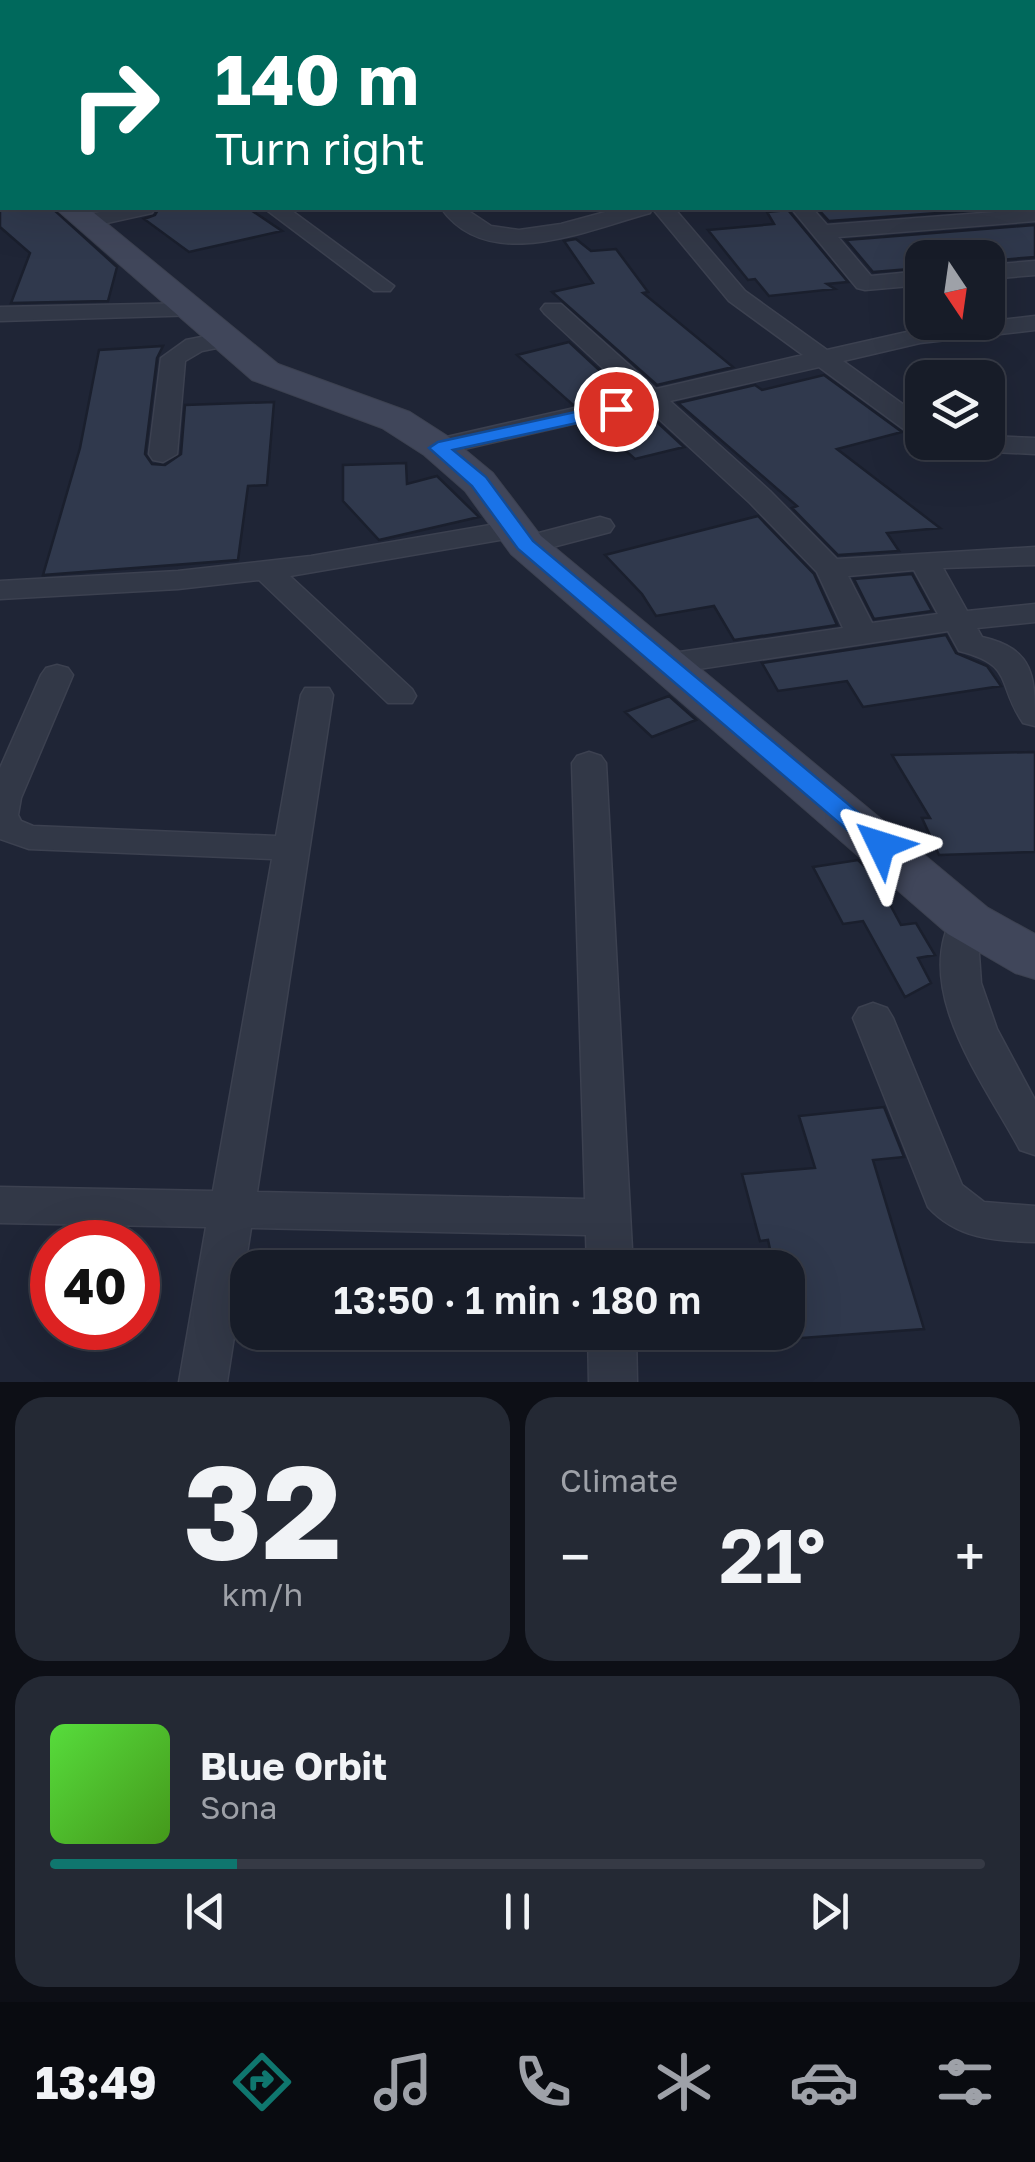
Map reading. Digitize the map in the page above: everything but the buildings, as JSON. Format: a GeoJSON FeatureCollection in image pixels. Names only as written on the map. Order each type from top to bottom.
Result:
{"type":"FeatureCollection","features":[{"type":"Feature","properties":{"kind":"street"},"geometry":{"type":"LineString","coordinates":[[80,214],[123,210]]}},
{"type":"Feature","properties":{"kind":"street"},"geometry":{"type":"LineString","coordinates":[[278,210],[382,286]]}},
{"type":"Feature","properties":{"kind":"street"},"geometry":{"type":"LineString","coordinates":[[454,210],[483,231],[507,238],[533,236],[634,210]]}},
{"type":"Feature","properties":{"kind":"street"},"geometry":{"type":"LineString","coordinates":[[665,210],[737,296],[905,417]]}},
{"type":"Feature","properties":{"kind":"street"},"geometry":{"type":"LineString","coordinates":[[802,210],[864,283],[905,279]]}},
{"type":"Feature","properties":{"kind":"street"},"geometry":{"type":"LineString","coordinates":[[80,214],[265,372],[396,420],[438,448],[479,482],[520,538],[666,664],[968,921],[1035,959]]}},
{"type":"Feature","properties":{"kind":"street"},"geometry":{"type":"LineString","coordinates":[[821,232],[1035,214]]}},
{"type":"Feature","properties":{"kind":"street"},"geometry":{"type":"LineString","coordinates":[[1005,271],[1035,268]]}},
{"type":"Feature","properties":{"kind":"street"},"geometry":{"type":"LineString","coordinates":[[0,314],[192,310]]}},
{"type":"Feature","properties":{"kind":"street"},"geometry":{"type":"LineString","coordinates":[[553,310],[760,497],[830,569],[860,631]]}},
{"type":"Feature","properties":{"kind":"street"},"geometry":{"type":"LineString","coordinates":[[438,448],[920,336],[1035,323]]}},
{"type":"Feature","properties":{"kind":"street"},"geometry":{"type":"LineString","coordinates":[[163,454],[172,358],[195,345],[228,339]]}},
{"type":"Feature","properties":{"kind":"street"},"geometry":{"type":"LineString","coordinates":[[1005,445],[1035,446]]}},
{"type":"Feature","properties":{"kind":"street"},"geometry":{"type":"LineString","coordinates":[[0,590],[266,570],[600,526]]}},
{"type":"Feature","properties":{"kind":"street"},"geometry":{"type":"LineString","coordinates":[[830,569],[924,560],[1035,556]]}},
{"type":"Feature","properties":{"kind":"street"},"geometry":{"type":"LineString","coordinates":[[924,560],[970,644],[998,650],[1014,667],[1035,716]]}},
{"type":"Feature","properties":{"kind":"street"},"geometry":{"type":"LineString","coordinates":[[266,570],[400,696]]}},
{"type":"Feature","properties":{"kind":"street"},"geometry":{"type":"LineString","coordinates":[[666,664],[820,642],[860,631],[1035,613]]}},
{"type":"Feature","properties":{"kind":"street"},"geometry":{"type":"LineString","coordinates":[[57,675],[4,798],[0,815],[8,828],[29,837],[292,848]]}},
{"type":"Feature","properties":{"kind":"street"},"geometry":{"type":"LineString","coordinates":[[203,1382],[318,695]]}},
{"type":"Feature","properties":{"kind":"street"},"geometry":{"type":"LineString","coordinates":[[589,763],[609,1250]]}},
{"type":"Feature","properties":{"kind":"street"},"geometry":{"type":"LineString","coordinates":[[968,921],[958,956],[964,991],[976,1025],[1035,1138]]}},
{"type":"Feature","properties":{"kind":"street"},"geometry":{"type":"LineString","coordinates":[[872,1018],[944,1195],[957,1212],[981,1222],[1035,1224]]}},
{"type":"Feature","properties":{"kind":"street"},"geometry":{"type":"LineString","coordinates":[[0,1206],[608,1217]]}},
{"type":"Feature","properties":{"kind":"street"},"geometry":{"type":"LineString","coordinates":[[613,1350],[614,1382]]}},
{"type":"Feature","properties":{"kind":"route"},"geometry":{"type":"LineString","coordinates":[[616,409],[438,448],[479,482],[526,545],[881,845]]}}]}
